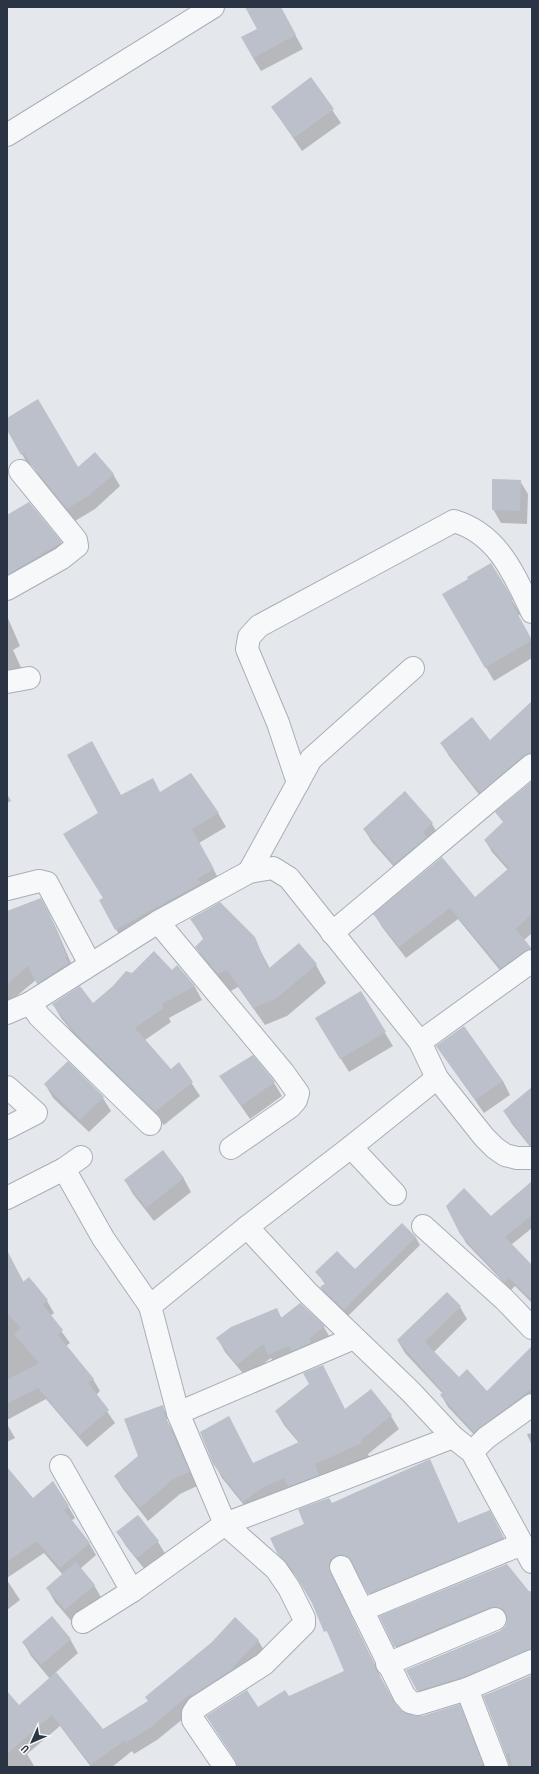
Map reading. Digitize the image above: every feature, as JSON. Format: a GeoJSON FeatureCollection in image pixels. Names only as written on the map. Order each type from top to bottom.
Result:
{"type":"FeatureCollection","features":[{"type":"Feature","properties":{"kind":"street"},"geometry":{"type":"LineString","coordinates":[[7,135],[213,7]]}},
{"type":"Feature","properties":{"kind":"street"},"geometry":{"type":"LineString","coordinates":[[7,589],[62,558],[77,546],[76,540],[20,471]]}},
{"type":"Feature","properties":{"kind":"street"},"geometry":{"type":"LineString","coordinates":[[298,783],[278,722],[248,649],[249,637],[259,626],[454,521],[471,526],[498,550],[512,571],[532,612]]}},
{"type":"Feature","properties":{"kind":"street"},"geometry":{"type":"LineString","coordinates":[[249,872],[311,759],[413,668]]}},
{"type":"Feature","properties":{"kind":"street"},"geometry":{"type":"LineString","coordinates":[[7,682],[29,678]]}},
{"type":"Feature","properties":{"kind":"street"},"geometry":{"type":"LineString","coordinates":[[332,933],[532,765]]}},
{"type":"Feature","properties":{"kind":"street"},"geometry":{"type":"LineString","coordinates":[[7,1013],[30,1003],[158,922],[249,872],[273,868],[289,878],[420,1042],[438,1078],[495,1148],[505,1155],[517,1158],[532,1158]]}},
{"type":"Feature","properties":{"kind":"street"},"geometry":{"type":"LineString","coordinates":[[7,889],[39,881],[47,883],[90,964]]}},
{"type":"Feature","properties":{"kind":"street"},"geometry":{"type":"LineString","coordinates":[[158,922],[283,1072],[298,1093],[296,1100],[290,1107],[231,1148]]}},
{"type":"Feature","properties":{"kind":"street"},"geometry":{"type":"LineString","coordinates":[[420,1042],[532,961]]}},
{"type":"Feature","properties":{"kind":"street"},"geometry":{"type":"LineString","coordinates":[[30,1003],[39,1016],[150,1124]]}},
{"type":"Feature","properties":{"kind":"street"},"geometry":{"type":"LineString","coordinates":[[150,1306],[247,1226],[351,1147],[438,1078]]}},
{"type":"Feature","properties":{"kind":"street"},"geometry":{"type":"LineString","coordinates":[[7,1087],[36,1113],[7,1128]]}},
{"type":"Feature","properties":{"kind":"street"},"geometry":{"type":"LineString","coordinates":[[351,1147],[395,1194]]}},
{"type":"Feature","properties":{"kind":"street"},"geometry":{"type":"LineString","coordinates":[[7,1198],[65,1167],[103,1238],[150,1306],[178,1413],[225,1524],[279,1574],[289,1588],[304,1618],[304,1624],[264,1664],[197,1707],[192,1715],[225,1767]]}},
{"type":"Feature","properties":{"kind":"street"},"geometry":{"type":"LineString","coordinates":[[247,1226],[308,1294],[411,1392],[453,1437],[472,1452],[527,1553],[362,1610]]}},
{"type":"Feature","properties":{"kind":"street"},"geometry":{"type":"LineString","coordinates":[[423,1226],[504,1299],[532,1328]]}},
{"type":"Feature","properties":{"kind":"street"},"geometry":{"type":"LineString","coordinates":[[178,1413],[354,1338]]}},
{"type":"Feature","properties":{"kind":"street"},"geometry":{"type":"LineString","coordinates":[[472,1452],[486,1438],[532,1406]]}},
{"type":"Feature","properties":{"kind":"street"},"geometry":{"type":"LineString","coordinates":[[83,1622],[132,1590],[225,1524],[453,1437]]}},
{"type":"Feature","properties":{"kind":"street"},"geometry":{"type":"LineString","coordinates":[[61,1466],[132,1590]]}},
{"type":"Feature","properties":{"kind":"street"},"geometry":{"type":"LineString","coordinates":[[341,1568],[387,1664],[404,1695],[410,1702],[418,1704],[467,1689],[532,1661]]}},
{"type":"Feature","properties":{"kind":"street"},"geometry":{"type":"LineString","coordinates":[[387,1664],[494,1618]]}},
{"type":"Feature","properties":{"kind":"street"},"geometry":{"type":"LineString","coordinates":[[467,1689],[497,1767]]}},
{"type":"Feature","properties":{"kind":"building"},"geometry":{"type":"Polygon","coordinates":[[[245,7],[281,7],[296,35],[253,58],[241,37],[257,29],[245,7]]]}},
{"type":"Feature","properties":{"kind":"building"},"geometry":{"type":"Polygon","coordinates":[[[311,77],[334,109],[294,138],[271,107],[311,77]]]}},
{"type":"Feature","properties":{"kind":"building"},"geometry":{"type":"Polygon","coordinates":[[[38,399],[78,467],[95,452],[114,474],[88,496],[67,509],[32,466],[24,453],[21,455],[7,430],[7,418],[38,399]]]}},
{"type":"Feature","properties":{"kind":"building"},"geometry":{"type":"Polygon","coordinates":[[[492,479],[521,480],[520,511],[492,510],[492,479]]]}},
{"type":"Feature","properties":{"kind":"building"},"geometry":{"type":"Polygon","coordinates":[[[29,502],[62,542],[7,575],[7,515],[29,502]]]}},
{"type":"Feature","properties":{"kind":"building"},"geometry":{"type":"Polygon","coordinates":[[[491,563],[513,600],[511,602],[532,640],[485,668],[442,594],[468,579],[467,577],[491,563]]]}},
{"type":"Feature","properties":{"kind":"building"},"geometry":{"type":"Polygon","coordinates":[[[532,701],[532,753],[524,755],[480,793],[440,743],[472,717],[490,740],[532,701]]]}},
{"type":"Feature","properties":{"kind":"building"},"geometry":{"type":"Polygon","coordinates":[[[92,741],[121,795],[153,778],[160,792],[191,773],[219,813],[192,829],[214,869],[197,879],[201,883],[115,930],[99,900],[103,898],[63,834],[98,813],[67,755],[92,741]]]}},
{"type":"Feature","properties":{"kind":"building"},"geometry":{"type":"Polygon","coordinates":[[[532,781],[532,914],[516,929],[532,949],[525,951],[501,968],[450,908],[399,947],[373,914],[442,857],[475,897],[509,868],[484,840],[503,822],[495,812],[532,781]]]}},
{"type":"Feature","properties":{"kind":"building"},"geometry":{"type":"Polygon","coordinates":[[[405,791],[433,823],[423,832],[427,837],[394,864],[363,829],[405,791]]]}},
{"type":"Feature","properties":{"kind":"building"},"geometry":{"type":"Polygon","coordinates":[[[41,898],[49,913],[67,957],[65,957],[69,963],[37,984],[28,966],[7,984],[7,911],[41,898]]]}},
{"type":"Feature","properties":{"kind":"building"},"geometry":{"type":"Polygon","coordinates":[[[220,902],[255,937],[268,969],[299,943],[317,964],[277,998],[254,1008],[227,970],[218,974],[195,947],[204,938],[190,919],[220,902]]]}},
{"type":"Feature","properties":{"kind":"building"},"geometry":{"type":"Polygon","coordinates":[[[154,951],[172,970],[177,965],[195,986],[162,1004],[164,1008],[135,1028],[171,1069],[179,1062],[193,1082],[155,1112],[78,1036],[52,1004],[80,986],[93,1003],[113,986],[126,971],[132,973],[154,951]]]}},
{"type":"Feature","properties":{"kind":"building"},"geometry":{"type":"Polygon","coordinates":[[[361,991],[386,1032],[340,1059],[315,1018],[361,991]]]}},
{"type":"Feature","properties":{"kind":"building"},"geometry":{"type":"Polygon","coordinates":[[[464,1026],[503,1081],[475,1100],[436,1046],[464,1026]]]}},
{"type":"Feature","properties":{"kind":"building"},"geometry":{"type":"Polygon","coordinates":[[[253,1055],[275,1082],[241,1106],[219,1076],[253,1055]]]}},
{"type":"Feature","properties":{"kind":"building"},"geometry":{"type":"Polygon","coordinates":[[[68,1061],[104,1097],[80,1120],[44,1084],[68,1061]]]}},
{"type":"Feature","properties":{"kind":"building"},"geometry":{"type":"Polygon","coordinates":[[[532,1087],[532,1146],[531,1146],[503,1111],[532,1087]]]}},
{"type":"Feature","properties":{"kind":"building"},"geometry":{"type":"Polygon","coordinates":[[[163,1150],[184,1178],[146,1208],[124,1180],[163,1150]]]}},
{"type":"Feature","properties":{"kind":"building"},"geometry":{"type":"Polygon","coordinates":[[[532,1181],[532,1215],[505,1237],[532,1265],[532,1300],[509,1278],[505,1282],[460,1234],[446,1206],[464,1188],[491,1216],[532,1181]]]}},
{"type":"Feature","properties":{"kind":"building"},"geometry":{"type":"Polygon","coordinates":[[[402,1223],[416,1237],[344,1310],[320,1287],[326,1283],[315,1272],[337,1251],[355,1269],[402,1223]]]}},
{"type":"Feature","properties":{"kind":"building"},"geometry":{"type":"Polygon","coordinates":[[[7,1250],[23,1282],[29,1277],[48,1300],[43,1305],[63,1330],[58,1335],[94,1379],[88,1383],[109,1410],[79,1436],[38,1388],[7,1404],[7,1380],[39,1363],[14,1334],[21,1328],[7,1313],[7,1250]]]}},
{"type":"Feature","properties":{"kind":"building"},"geometry":{"type":"Polygon","coordinates":[[[447,1292],[461,1306],[425,1342],[459,1377],[467,1369],[487,1391],[532,1346],[532,1389],[474,1432],[440,1395],[443,1392],[397,1340],[447,1292]]]}},
{"type":"Feature","properties":{"kind":"building"},"geometry":{"type":"Polygon","coordinates":[[[300,1303],[325,1326],[309,1339],[311,1343],[292,1351],[289,1346],[268,1355],[263,1344],[237,1365],[216,1338],[231,1327],[277,1308],[281,1318],[300,1303]]]}},
{"type":"Feature","properties":{"kind":"building"},"geometry":{"type":"Polygon","coordinates":[[[323,1365],[345,1409],[371,1389],[392,1415],[361,1440],[362,1443],[315,1464],[319,1475],[288,1487],[284,1478],[262,1488],[243,1502],[213,1464],[200,1432],[229,1416],[253,1463],[299,1442],[275,1411],[309,1384],[303,1373],[323,1365]]]}},
{"type":"Feature","properties":{"kind":"building"},"geometry":{"type":"Polygon","coordinates":[[[163,1405],[166,1418],[190,1472],[172,1480],[140,1508],[114,1476],[138,1456],[124,1419],[163,1405]]]}},
{"type":"Feature","properties":{"kind":"building"},"geometry":{"type":"Polygon","coordinates":[[[430,1459],[458,1523],[490,1510],[504,1538],[368,1594],[348,1557],[342,1555],[335,1556],[330,1560],[329,1567],[376,1669],[395,1703],[401,1710],[415,1716],[422,1716],[460,1704],[483,1764],[477,1767],[237,1767],[235,1760],[206,1716],[247,1690],[258,1707],[285,1690],[289,1696],[344,1671],[327,1631],[324,1632],[312,1603],[291,1568],[277,1553],[270,1538],[304,1524],[298,1509],[329,1498],[332,1503],[430,1459]]]}},
{"type":"Feature","properties":{"kind":"building"},"geometry":{"type":"Polygon","coordinates":[[[7,1467],[33,1498],[53,1481],[69,1506],[64,1510],[90,1543],[60,1568],[37,1541],[7,1562],[7,1467]]]}},
{"type":"Feature","properties":{"kind":"building"},"geometry":{"type":"Polygon","coordinates":[[[138,1515],[159,1541],[137,1558],[116,1532],[138,1515]]]}},
{"type":"Feature","properties":{"kind":"building"},"geometry":{"type":"Polygon","coordinates":[[[76,1562],[95,1585],[65,1610],[46,1588],[76,1562]]]}},
{"type":"Feature","properties":{"kind":"building"},"geometry":{"type":"Polygon","coordinates":[[[507,1564],[532,1595],[532,1649],[463,1677],[417,1691],[406,1670],[500,1631],[505,1627],[507,1621],[506,1614],[503,1609],[490,1607],[394,1647],[379,1616],[507,1564]]]}},
{"type":"Feature","properties":{"kind":"building"},"geometry":{"type":"Polygon","coordinates":[[[52,1616],[71,1639],[41,1665],[22,1642],[52,1616]]]}},
{"type":"Feature","properties":{"kind":"building"},"geometry":{"type":"Polygon","coordinates":[[[235,1617],[259,1640],[233,1667],[234,1668],[191,1696],[190,1694],[150,1728],[126,1743],[125,1740],[91,1765],[52,1715],[7,1754],[7,1691],[19,1705],[56,1672],[103,1729],[148,1701],[145,1697],[212,1642],[235,1617]]]}},
{"type":"Feature","properties":{"kind":"building"},"geometry":{"type":"Polygon","coordinates":[[[532,1675],[532,1767],[512,1767],[509,1753],[506,1754],[483,1696],[532,1675]]]}}]}
